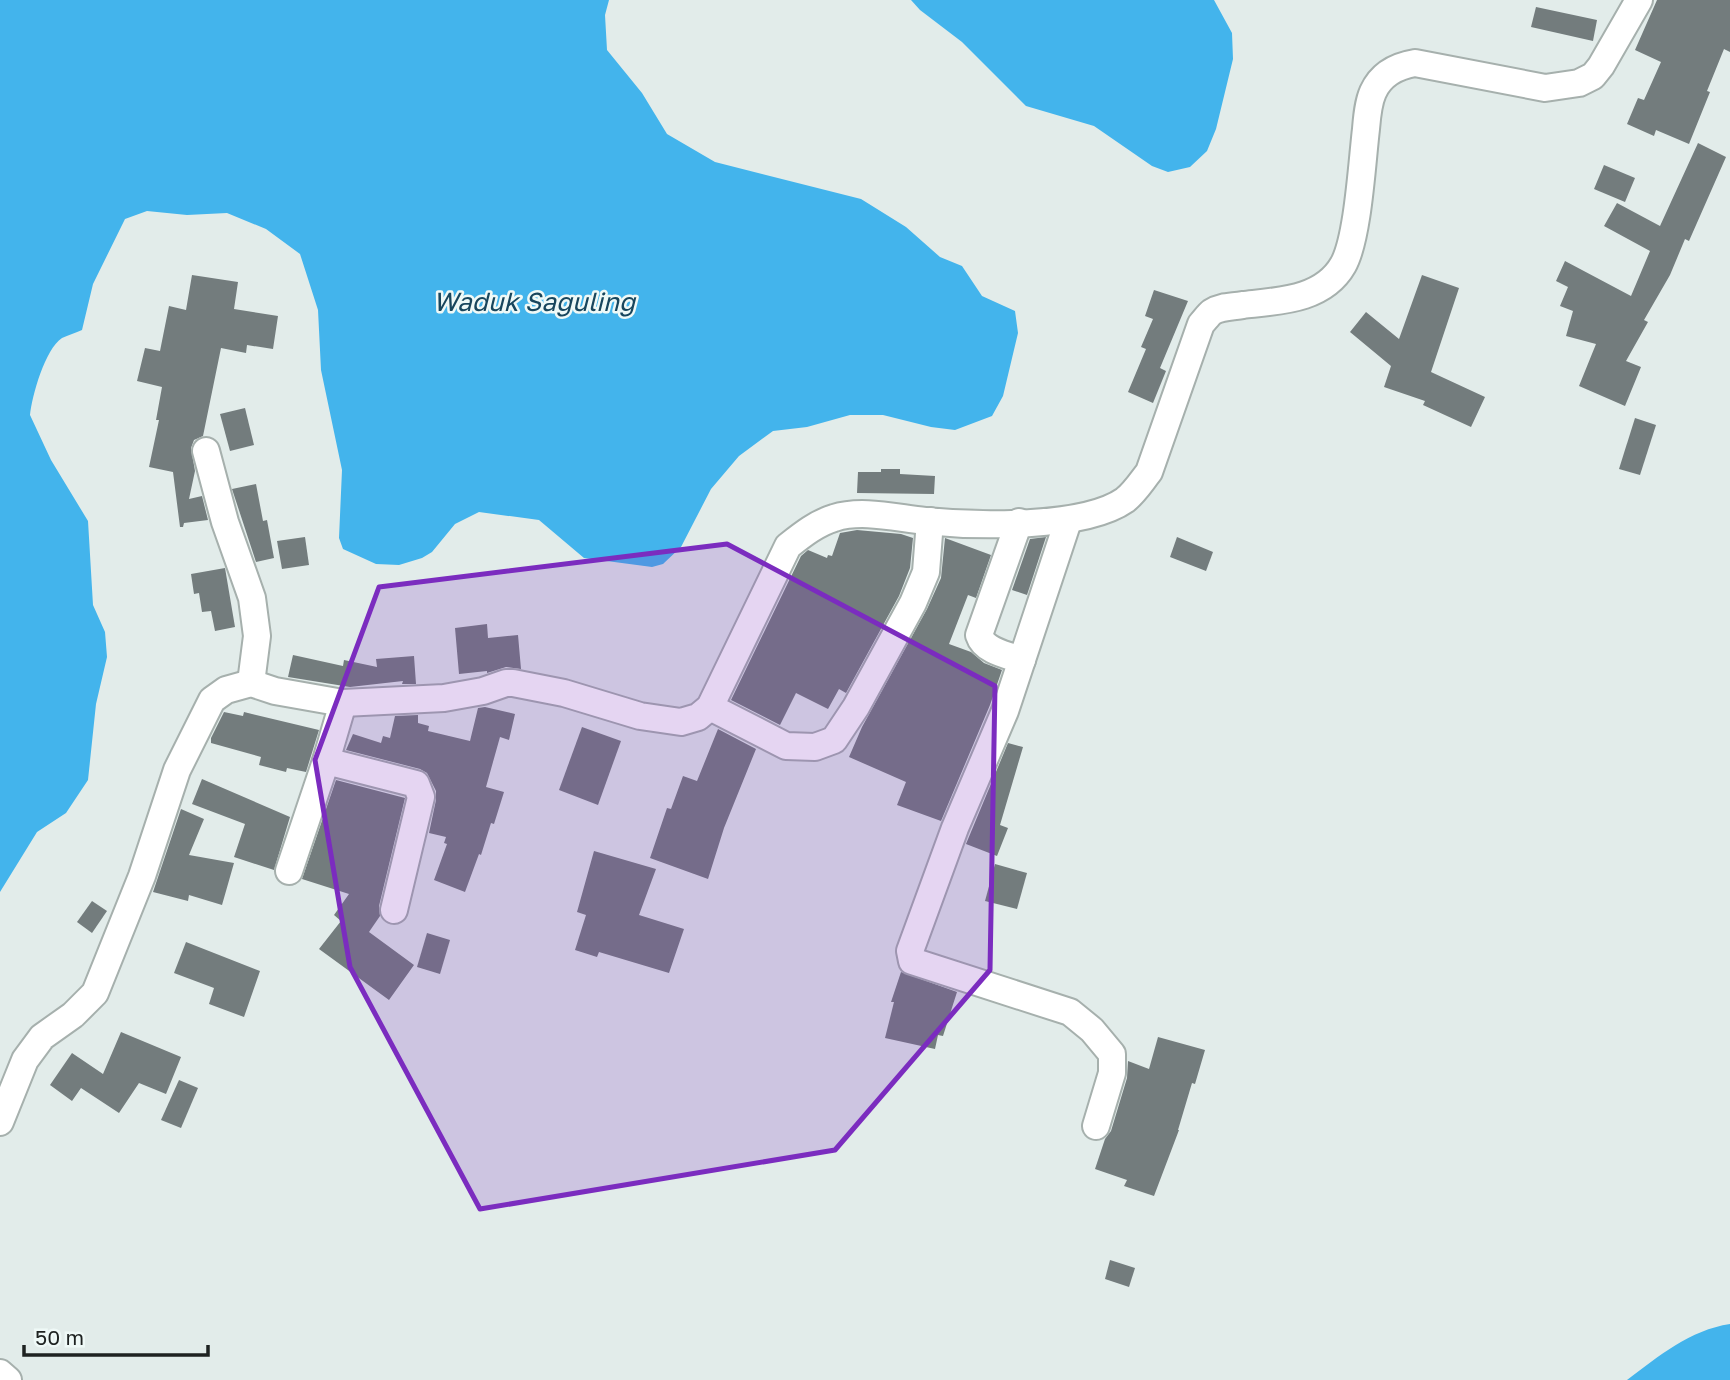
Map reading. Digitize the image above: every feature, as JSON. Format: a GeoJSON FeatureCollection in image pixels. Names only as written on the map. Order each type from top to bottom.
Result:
{"type":"FeatureCollection","features":[{"type":"Feature","properties":{"kind":"street"},"geometry":{"type":"LineString","coordinates":[[0,1122],[25,1060],[36,1044],[73,1015],[95,993],[142,876],[177,770],[212,700],[226,690],[251,683],[275,691],[343,703],[444,698],[483,691],[506,683],[564,693],[640,716],[681,722],[698,717],[710,707],[756,617],[788,546],[810,529],[835,517],[862,514],[930,522],[1068,520],[1100,512],[1122,502],[1136,491],[1149,472],[1201,324],[1212,313],[1223,308],[1283,301],[1301,296],[1333,280],[1345,264],[1352,239],[1367,115],[1373,92],[1382,78],[1397,66],[1415,64],[1545,88],[1579,83],[1593,76],[1601,66],[1639,0]]}},
{"type":"Feature","properties":{"kind":"street"},"geometry":{"type":"LineString","coordinates":[[206,451],[225,522],[252,598],[257,636],[251,683]]}},
{"type":"Feature","properties":{"kind":"street"},"geometry":{"type":"LineString","coordinates":[[1068,520],[1005,711],[955,828],[910,951],[910,958],[912,961],[1070,1012],[1092,1030],[1112,1054],[1112,1073],[1096,1126]]}},
{"type":"Feature","properties":{"kind":"street"},"geometry":{"type":"LineString","coordinates":[[710,707],[786,746],[815,747],[834,740],[856,707],[913,603],[926,572],[930,522]]}},
{"type":"Feature","properties":{"kind":"street"},"geometry":{"type":"LineString","coordinates":[[1019,522],[979,635],[981,642],[989,647],[1022,660]]}},
{"type":"Feature","properties":{"kind":"street"},"geometry":{"type":"LineString","coordinates":[[289,871],[343,703]]}},
{"type":"Feature","properties":{"kind":"street"},"geometry":{"type":"LineString","coordinates":[[326,761],[416,784],[420,790],[421,797],[394,910]]}},
{"type":"Feature","properties":{"kind":"street"},"geometry":{"type":"LineString","coordinates":[[0,1373],[8,1380]]}},
{"type":"Feature","properties":{"kind":"highlighted area"},"geometry":{"type":"Polygon","coordinates":[[[727,544],[995,686],[990,970],[835,1150],[480,1209],[350,967],[315,760],[379,587],[727,544]]]}},
{"type":"Feature","properties":{"kind":"water","name":"Waduk Saguling"},"geometry":{"type":"Polygon","coordinates":[[[0,0],[609,0],[605,15],[607,50],[642,93],[667,134],[715,162],[861,199],[906,227],[940,257],[962,266],[982,296],[1015,311],[1018,333],[1003,396],[992,416],[955,430],[883,415],[850,415],[807,427],[773,431],[739,456],[711,489],[681,547],[663,564],[652,567],[584,558],[539,520],[479,512],[455,524],[432,552],[422,558],[399,565],[376,564],[343,549],[339,538],[342,470],[321,370],[318,310],[300,254],[266,229],[227,213],[187,215],[147,211],[125,219],[93,284],[82,330],[62,338],[50,352],[33,396],[30,415],[51,460],[88,521],[93,605],[105,632],[107,657],[96,704],[88,780],[66,813],[37,832],[0,892],[0,0]]]}},
{"type":"Feature","properties":{"kind":"water"},"geometry":{"type":"Polygon","coordinates":[[[911,0],[1214,0],[1232,33],[1233,59],[1216,129],[1207,151],[1190,167],[1168,172],[1152,166],[1094,126],[1026,106],[962,42],[911,0]]]}},
{"type":"Feature","properties":{"kind":"water"},"geometry":{"type":"Polygon","coordinates":[[[1730,1324],[1730,1380],[1627,1380],[1688,1338],[1730,1324]]]}},
{"type":"Feature","properties":{"kind":"building"},"geometry":{"type":"Polygon","coordinates":[[[1657,0],[1730,0],[1730,52],[1724,49],[1689,144],[1656,130],[1654,136],[1627,124],[1638,98],[1644,100],[1661,62],[1635,50],[1657,0]]]}},
{"type":"Feature","properties":{"kind":"building"},"geometry":{"type":"Polygon","coordinates":[[[1536,7],[1597,20],[1593,41],[1531,27],[1536,7]]]}},
{"type":"Feature","properties":{"kind":"building"},"geometry":{"type":"Polygon","coordinates":[[[1698,143],[1726,157],[1689,241],[1685,239],[1670,275],[1644,320],[1648,322],[1626,361],[1641,367],[1625,406],[1579,386],[1596,344],[1566,336],[1573,311],[1560,306],[1568,287],[1556,281],[1565,261],[1631,296],[1650,251],[1604,226],[1617,203],[1660,226],[1698,143]]]}},
{"type":"Feature","properties":{"kind":"building"},"geometry":{"type":"Polygon","coordinates":[[[1604,165],[1635,178],[1625,202],[1594,189],[1604,165]]]}},
{"type":"Feature","properties":{"kind":"building"},"geometry":{"type":"Polygon","coordinates":[[[192,275],[238,282],[234,309],[278,316],[273,349],[247,345],[246,353],[221,348],[203,436],[194,440],[191,448],[195,471],[189,499],[202,496],[208,520],[184,523],[183,527],[180,527],[173,472],[149,467],[159,420],[156,420],[162,387],[137,381],[145,348],[160,351],[169,306],[186,310],[192,275]]]}},
{"type":"Feature","properties":{"kind":"building"},"geometry":{"type":"Polygon","coordinates":[[[1422,275],[1459,288],[1431,372],[1485,397],[1471,427],[1423,405],[1425,401],[1384,387],[1391,366],[1350,332],[1366,312],[1399,339],[1422,275]]]}},
{"type":"Feature","properties":{"kind":"building"},"geometry":{"type":"Polygon","coordinates":[[[1154,290],[1188,301],[1160,368],[1166,371],[1153,403],[1128,392],[1146,349],[1141,347],[1153,319],[1145,316],[1154,290]]]}},
{"type":"Feature","properties":{"kind":"building"},"geometry":{"type":"Polygon","coordinates":[[[245,408],[254,445],[230,451],[220,414],[245,408]]]}},
{"type":"Feature","properties":{"kind":"building"},"geometry":{"type":"Polygon","coordinates":[[[1635,418],[1656,425],[1640,475],[1619,469],[1635,418]]]}},
{"type":"Feature","properties":{"kind":"building"},"geometry":{"type":"Polygon","coordinates":[[[881,469],[900,469],[900,474],[935,476],[934,494],[857,493],[858,472],[881,472],[881,469]]]}},
{"type":"Feature","properties":{"kind":"building"},"geometry":{"type":"Polygon","coordinates":[[[256,484],[263,521],[267,520],[274,558],[256,562],[232,489],[256,484]]]}},
{"type":"Feature","properties":{"kind":"building"},"geometry":{"type":"Polygon","coordinates":[[[857,530],[901,534],[913,538],[910,568],[899,596],[846,693],[839,689],[828,709],[796,693],[780,725],[731,700],[801,556],[808,550],[827,558],[828,555],[832,556],[840,533],[857,530]]]}},
{"type":"Feature","properties":{"kind":"building"},"geometry":{"type":"Polygon","coordinates":[[[305,537],[309,565],[282,569],[277,541],[305,537]]]}},
{"type":"Feature","properties":{"kind":"building"},"geometry":{"type":"Polygon","coordinates":[[[1046,537],[1027,595],[1012,590],[1030,539],[1046,537]]]}},
{"type":"Feature","properties":{"kind":"building"},"geometry":{"type":"Polygon","coordinates":[[[1177,537],[1213,552],[1206,571],[1170,557],[1177,537]]]}},
{"type":"Feature","properties":{"kind":"building"},"geometry":{"type":"Polygon","coordinates":[[[945,538],[991,555],[976,598],[968,595],[949,644],[971,652],[984,663],[1002,670],[941,821],[897,805],[906,782],[849,757],[862,727],[927,609],[941,578],[945,538]]]}},
{"type":"Feature","properties":{"kind":"building"},"geometry":{"type":"Polygon","coordinates":[[[225,568],[235,627],[215,631],[211,611],[202,612],[199,593],[194,594],[191,574],[225,568]]]}},
{"type":"Feature","properties":{"kind":"building"},"geometry":{"type":"Polygon","coordinates":[[[487,624],[488,638],[518,635],[521,669],[506,667],[487,673],[459,674],[455,628],[487,624]]]}},
{"type":"Feature","properties":{"kind":"building"},"geometry":{"type":"Polygon","coordinates":[[[293,655],[343,666],[344,660],[377,667],[376,659],[414,656],[416,684],[402,684],[403,681],[350,687],[288,677],[293,655]]]}},
{"type":"Feature","properties":{"kind":"building"},"geometry":{"type":"Polygon","coordinates":[[[485,707],[515,714],[509,740],[500,737],[486,787],[504,792],[494,824],[491,823],[465,892],[434,880],[447,844],[444,843],[446,837],[429,833],[436,791],[427,773],[346,750],[353,734],[381,743],[383,736],[390,738],[395,716],[418,715],[418,723],[429,726],[428,731],[470,741],[478,708],[485,707]]]}},
{"type":"Feature","properties":{"kind":"building"},"geometry":{"type":"Polygon","coordinates":[[[224,712],[243,716],[244,712],[319,730],[306,772],[287,768],[286,772],[259,765],[261,757],[211,743],[224,712]]]}},
{"type":"Feature","properties":{"kind":"building"},"geometry":{"type":"Polygon","coordinates":[[[582,727],[621,741],[598,805],[559,790],[582,727]]]}},
{"type":"Feature","properties":{"kind":"building"},"geometry":{"type":"Polygon","coordinates":[[[718,729],[756,749],[724,828],[708,879],[650,858],[667,808],[671,809],[683,776],[697,781],[718,729]]]}},
{"type":"Feature","properties":{"kind":"building"},"geometry":{"type":"Polygon","coordinates":[[[1008,743],[1023,747],[1000,825],[1008,828],[997,856],[966,844],[1008,743]]]}},
{"type":"Feature","properties":{"kind":"building"},"geometry":{"type":"Polygon","coordinates":[[[202,779],[290,817],[274,870],[234,857],[245,824],[192,804],[202,779]]]}},
{"type":"Feature","properties":{"kind":"building"},"geometry":{"type":"Polygon","coordinates":[[[336,780],[405,798],[379,906],[380,916],[369,932],[414,965],[389,1000],[319,949],[341,921],[334,915],[349,894],[302,879],[336,780]]]}},
{"type":"Feature","properties":{"kind":"building"},"geometry":{"type":"Polygon","coordinates":[[[181,809],[204,819],[189,855],[234,863],[222,905],[189,895],[188,901],[153,892],[181,809]]]}},
{"type":"Feature","properties":{"kind":"building"},"geometry":{"type":"Polygon","coordinates":[[[594,851],[656,869],[639,915],[684,929],[669,973],[599,952],[597,957],[575,950],[586,915],[577,912],[594,851]]]}},
{"type":"Feature","properties":{"kind":"building"},"geometry":{"type":"Polygon","coordinates":[[[995,864],[1027,873],[1017,909],[985,901],[995,864]]]}},
{"type":"Feature","properties":{"kind":"building"},"geometry":{"type":"Polygon","coordinates":[[[92,901],[107,911],[92,933],[77,922],[92,901]]]}},
{"type":"Feature","properties":{"kind":"building"},"geometry":{"type":"Polygon","coordinates":[[[427,933],[450,940],[440,974],[417,967],[427,933]]]}},
{"type":"Feature","properties":{"kind":"building"},"geometry":{"type":"Polygon","coordinates":[[[186,942],[260,971],[244,1017],[209,1004],[214,988],[174,973],[186,942]]]}},
{"type":"Feature","properties":{"kind":"building"},"geometry":{"type":"Polygon","coordinates":[[[901,972],[957,992],[943,1036],[938,1035],[935,1049],[885,1038],[894,1002],[891,1002],[901,972]]]}},
{"type":"Feature","properties":{"kind":"building"},"geometry":{"type":"Polygon","coordinates":[[[121,1032],[181,1057],[166,1094],[139,1083],[119,1113],[81,1088],[72,1101],[50,1085],[72,1053],[103,1074],[121,1032]]]}},
{"type":"Feature","properties":{"kind":"building"},"geometry":{"type":"Polygon","coordinates":[[[1158,1037],[1205,1050],[1154,1196],[1124,1186],[1127,1180],[1095,1169],[1105,1139],[1111,1131],[1127,1078],[1128,1061],[1149,1069],[1158,1037]]]}},
{"type":"Feature","properties":{"kind":"building"},"geometry":{"type":"Polygon","coordinates":[[[179,1080],[198,1088],[181,1128],[161,1120],[179,1080]]]}},
{"type":"Feature","properties":{"kind":"building"},"geometry":{"type":"Polygon","coordinates":[[[1110,1260],[1135,1268],[1129,1287],[1105,1279],[1110,1260]]]}}]}
